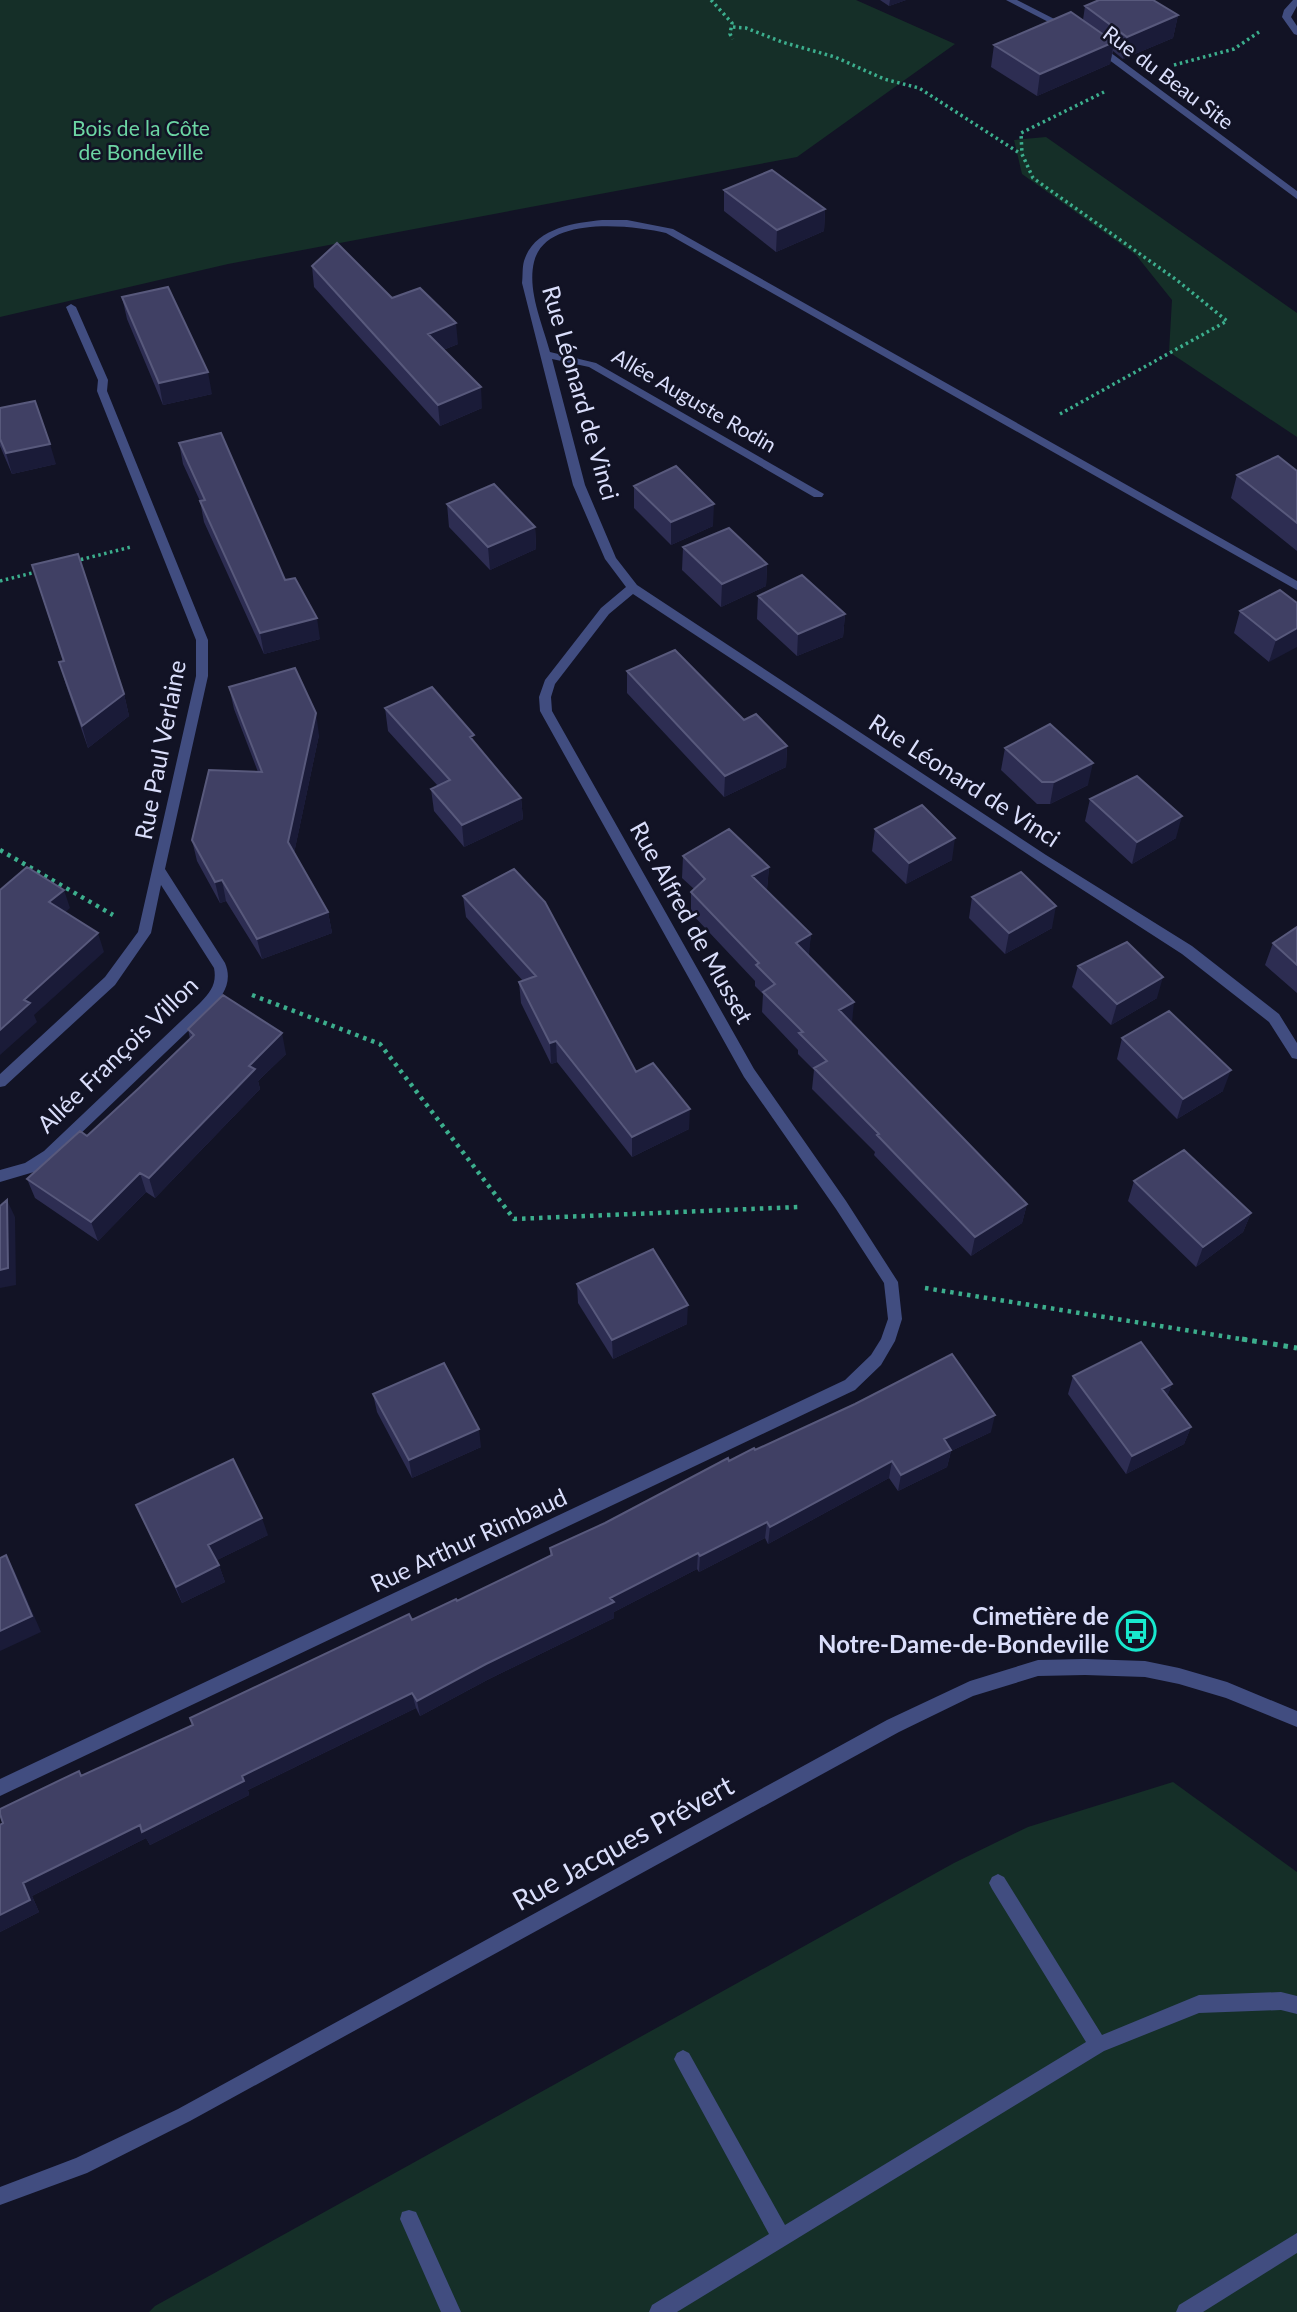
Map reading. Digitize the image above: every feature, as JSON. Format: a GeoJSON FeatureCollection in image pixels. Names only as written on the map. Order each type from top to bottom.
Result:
{"type":"FeatureCollection","features":[{"type":"Feature","properties":{"kind":"street","name":"Rue du Beau Site"},"geometry":{"type":"LineString","coordinates":[[1010,0],[1078,33]]}},
{"type":"Feature","properties":{"kind":"street"},"geometry":{"type":"LineString","coordinates":[[1297,1],[1288,10],[1286,17],[1297,32]]}},
{"type":"Feature","properties":{"kind":"street","name":"Rue du Beau Site"},"geometry":{"type":"LineString","coordinates":[[1088,40],[1297,196]]}},
{"type":"Feature","properties":{"kind":"street","name":"Rue Léonard de Vinci"},"geometry":{"type":"LineString","coordinates":[[1297,586],[669,231],[638,223],[612,221],[561,231],[539,244],[528,257],[525,269],[527,283],[579,485],[611,559],[633,588],[1042,858],[1187,950],[1274,1018],[1297,1054]]}},
{"type":"Feature","properties":{"kind":"street","name":"Rue Paul Verlaine"},"geometry":{"type":"LineString","coordinates":[[0,1082],[110,981],[144,933],[202,676],[202,640],[102,391],[103,380],[71,307]]}},
{"type":"Feature","properties":{"kind":"street","name":"Allée Auguste Rodin"},"geometry":{"type":"LineString","coordinates":[[547,355],[592,365],[818,494]]}},
{"type":"Feature","properties":{"kind":"street","name":"Rue Alfred de Musset"},"geometry":{"type":"LineString","coordinates":[[633,588],[592,625],[549,683],[546,711],[749,1073],[891,1282]]}},
{"type":"Feature","properties":{"kind":"street","name":"Allée François Villon"},"geometry":{"type":"LineString","coordinates":[[0,1176],[29,1168],[49,1155],[194,1017],[213,998],[222,984],[220,967],[158,869]]}},
{"type":"Feature","properties":{"kind":"street","name":"Rue Arthur Rimbaud"},"geometry":{"type":"LineString","coordinates":[[0,1788],[850,1385],[876,1360],[888,1341],[895,1319],[891,1282]]}},
{"type":"Feature","properties":{"kind":"street","name":"Rue Jacques Prévert"},"geometry":{"type":"LineString","coordinates":[[0,2196],[79,2166],[184,2115],[893,1726],[970,1689],[1038,1668],[1145,1669],[1227,1690],[1297,1719]]}},
{"type":"Feature","properties":{"kind":"street"},"geometry":{"type":"LineString","coordinates":[[998,1883],[1098,2045]]}},
{"type":"Feature","properties":{"kind":"street"},"geometry":{"type":"LineString","coordinates":[[659,2312],[1098,2045],[1199,2004],[1280,2001],[1297,2005]]}},
{"type":"Feature","properties":{"kind":"street"},"geometry":{"type":"LineString","coordinates":[[683,2059],[781,2237]]}},
{"type":"Feature","properties":{"kind":"street"},"geometry":{"type":"LineString","coordinates":[[409,2219],[451,2312]]}},
{"type":"Feature","properties":{"kind":"street"},"geometry":{"type":"LineString","coordinates":[[1186,2312],[1297,2242]]}},
{"type":"Feature","properties":{"kind":"path"},"geometry":{"type":"LineString","coordinates":[[710,0],[733,27],[835,57],[884,79],[919,88],[1022,154]]}},
{"type":"Feature","properties":{"kind":"path"},"geometry":{"type":"LineString","coordinates":[[1026,432],[1227,321],[1178,281],[1033,178],[1022,154],[1021,133],[1152,70],[1234,49],[1253,37],[1268,22],[1286,17]]}},
{"type":"Feature","properties":{"kind":"path"},"geometry":{"type":"LineString","coordinates":[[733,27],[730,34],[733,39]]}},
{"type":"Feature","properties":{"kind":"path"},"geometry":{"type":"LineString","coordinates":[[65,564],[104,554]]}},
{"type":"Feature","properties":{"kind":"path"},"geometry":{"type":"LineString","coordinates":[[0,581],[52,567]]}},
{"type":"Feature","properties":{"kind":"path"},"geometry":{"type":"LineString","coordinates":[[0,850],[144,933]]}},
{"type":"Feature","properties":{"kind":"path"},"geometry":{"type":"LineString","coordinates":[[222,984],[380,1044],[514,1219],[841,1205]]}},
{"type":"Feature","properties":{"kind":"path"},"geometry":{"type":"LineString","coordinates":[[891,1282],[1297,1348]]}},
{"type":"Feature","properties":{"kind":"green space","name":"Bois de la Côte de Bondeville"},"geometry":{"type":"Polygon","coordinates":[[[0,0],[856,0],[955,44],[797,157],[228,264],[0,317],[0,0]]]}},
{"type":"Feature","properties":{"kind":"green space"},"geometry":{"type":"Polygon","coordinates":[[[1046,137],[1297,313],[1297,437],[1169,352],[1172,300],[1136,255],[1022,174],[1014,140],[1046,137]]]}},
{"type":"Feature","properties":{"kind":"green space"},"geometry":{"type":"Polygon","coordinates":[[[1173,1782],[1297,1872],[1297,2312],[149,2312],[155,2306],[954,1863],[1028,1827],[1173,1782]]]}},
{"type":"Feature","properties":{"kind":"building"},"geometry":{"type":"Polygon","coordinates":[[[1099,0],[1153,0],[1178,15],[1127,37],[1085,6],[1099,0]]]}},
{"type":"Feature","properties":{"kind":"building"},"geometry":{"type":"Polygon","coordinates":[[[1071,12],[1114,42],[1040,74],[994,45],[1071,12]]]}},
{"type":"Feature","properties":{"kind":"building"},"geometry":{"type":"Polygon","coordinates":[[[772,170],[825,209],[777,230],[724,190],[772,170]]]}},
{"type":"Feature","properties":{"kind":"building"},"geometry":{"type":"Polygon","coordinates":[[[337,243],[392,298],[420,288],[456,323],[428,334],[481,387],[438,405],[312,266],[337,243]]]}},
{"type":"Feature","properties":{"kind":"building"},"geometry":{"type":"Polygon","coordinates":[[[168,287],[208,372],[159,383],[122,297],[168,287]]]}},
{"type":"Feature","properties":{"kind":"building"},"geometry":{"type":"Polygon","coordinates":[[[35,401],[50,444],[6,453],[0,439],[0,408],[35,401]]]}},
{"type":"Feature","properties":{"kind":"building"},"geometry":{"type":"Polygon","coordinates":[[[221,433],[285,580],[295,578],[317,618],[260,633],[200,501],[205,500],[179,443],[221,433]]]}},
{"type":"Feature","properties":{"kind":"building"},"geometry":{"type":"Polygon","coordinates":[[[1278,456],[1297,471],[1297,523],[1237,475],[1278,456]]]}},
{"type":"Feature","properties":{"kind":"building"},"geometry":{"type":"Polygon","coordinates":[[[676,466],[714,504],[671,522],[634,486],[676,466]]]}},
{"type":"Feature","properties":{"kind":"building"},"geometry":{"type":"Polygon","coordinates":[[[494,484],[535,527],[488,547],[447,504],[494,484]]]}},
{"type":"Feature","properties":{"kind":"building"},"geometry":{"type":"Polygon","coordinates":[[[729,528],[767,564],[722,584],[683,547],[729,528]]]}},
{"type":"Feature","properties":{"kind":"building"},"geometry":{"type":"Polygon","coordinates":[[[78,554],[124,694],[82,726],[59,662],[64,661],[32,565],[78,554]]]}},
{"type":"Feature","properties":{"kind":"building"},"geometry":{"type":"Polygon","coordinates":[[[802,575],[845,614],[798,634],[758,596],[802,575]]]}},
{"type":"Feature","properties":{"kind":"building"},"geometry":{"type":"Polygon","coordinates":[[[1280,590],[1297,603],[1297,628],[1276,640],[1240,611],[1280,590]]]}},
{"type":"Feature","properties":{"kind":"building"},"geometry":{"type":"Polygon","coordinates":[[[675,650],[744,720],[756,714],[787,746],[725,776],[627,671],[675,650]]]}},
{"type":"Feature","properties":{"kind":"building"},"geometry":{"type":"Polygon","coordinates":[[[295,668],[316,713],[288,842],[328,912],[257,939],[222,880],[215,882],[192,840],[209,770],[262,772],[229,687],[295,668]]]}},
{"type":"Feature","properties":{"kind":"building"},"geometry":{"type":"Polygon","coordinates":[[[432,687],[474,735],[470,737],[521,798],[462,825],[431,789],[450,780],[385,708],[432,687]]]}},
{"type":"Feature","properties":{"kind":"building"},"geometry":{"type":"Polygon","coordinates":[[[1050,724],[1093,763],[1054,782],[1042,782],[1005,748],[1050,724]]]}},
{"type":"Feature","properties":{"kind":"building"},"geometry":{"type":"Polygon","coordinates":[[[1137,776],[1182,816],[1137,842],[1090,799],[1137,776]]]}},
{"type":"Feature","properties":{"kind":"building"},"geometry":{"type":"Polygon","coordinates":[[[922,805],[955,838],[909,863],[875,829],[922,805]]]}},
{"type":"Feature","properties":{"kind":"building"},"geometry":{"type":"Polygon","coordinates":[[[729,829],[769,867],[752,876],[811,934],[796,943],[854,1002],[839,1010],[1027,1204],[975,1237],[814,1068],[827,1061],[799,1033],[803,1032],[763,992],[775,984],[756,965],[759,963],[691,892],[705,879],[683,856],[729,829]]]}},
{"type":"Feature","properties":{"kind":"building"},"geometry":{"type":"Polygon","coordinates":[[[27,867],[64,890],[49,902],[98,933],[24,1000],[30,1003],[0,1030],[0,890],[27,867]]]}},
{"type":"Feature","properties":{"kind":"building"},"geometry":{"type":"Polygon","coordinates":[[[514,869],[545,902],[636,1072],[653,1063],[690,1109],[632,1137],[556,1041],[550,1043],[519,982],[536,976],[463,896],[514,869]]]}},
{"type":"Feature","properties":{"kind":"building"},"geometry":{"type":"Polygon","coordinates":[[[1021,872],[1056,906],[1009,933],[972,897],[1021,872]]]}},
{"type":"Feature","properties":{"kind":"building"},"geometry":{"type":"Polygon","coordinates":[[[1297,927],[1297,965],[1273,943],[1297,927]]]}},
{"type":"Feature","properties":{"kind":"building"},"geometry":{"type":"Polygon","coordinates":[[[1127,942],[1163,977],[1117,1004],[1078,966],[1127,942]]]}},
{"type":"Feature","properties":{"kind":"building"},"geometry":{"type":"Polygon","coordinates":[[[223,995],[282,1033],[249,1066],[255,1069],[149,1178],[140,1173],[91,1222],[27,1179],[80,1131],[87,1136],[139,1088],[194,1035],[188,1029],[223,995]]]}},
{"type":"Feature","properties":{"kind":"building"},"geometry":{"type":"Polygon","coordinates":[[[1169,1011],[1231,1070],[1183,1099],[1122,1038],[1169,1011]]]}},
{"type":"Feature","properties":{"kind":"building"},"geometry":{"type":"Polygon","coordinates":[[[1184,1150],[1251,1213],[1203,1247],[1134,1181],[1184,1150]]]}},
{"type":"Feature","properties":{"kind":"building"},"geometry":{"type":"Polygon","coordinates":[[[7,1200],[8,1268],[0,1270],[0,1206],[7,1200]]]}},
{"type":"Feature","properties":{"kind":"building"},"geometry":{"type":"Polygon","coordinates":[[[653,1249],[688,1305],[612,1340],[577,1284],[653,1249]]]}},
{"type":"Feature","properties":{"kind":"building"},"geometry":{"type":"Polygon","coordinates":[[[1141,1342],[1172,1384],[1162,1389],[1191,1427],[1132,1456],[1073,1376],[1141,1342]]]}},
{"type":"Feature","properties":{"kind":"building"},"geometry":{"type":"Polygon","coordinates":[[[952,1354],[995,1415],[944,1439],[951,1450],[901,1475],[892,1461],[770,1527],[767,1522],[700,1556],[698,1553],[610,1598],[614,1602],[417,1701],[412,1693],[242,1776],[244,1781],[142,1832],[140,1825],[23,1883],[30,1900],[0,1915],[0,1825],[3,1823],[0,1809],[79,1771],[81,1776],[193,1725],[190,1718],[409,1614],[412,1620],[456,1599],[457,1601],[552,1555],[550,1548],[605,1523],[728,1458],[729,1461],[754,1448],[755,1450],[855,1404],[952,1354]]]}},
{"type":"Feature","properties":{"kind":"building"},"geometry":{"type":"Polygon","coordinates":[[[444,1363],[479,1429],[409,1460],[373,1394],[444,1363]]]}},
{"type":"Feature","properties":{"kind":"building"},"geometry":{"type":"Polygon","coordinates":[[[233,1459],[262,1518],[208,1545],[219,1565],[176,1587],[136,1505],[233,1459]]]}},
{"type":"Feature","properties":{"kind":"building"},"geometry":{"type":"Polygon","coordinates":[[[6,1555],[32,1616],[0,1631],[0,1558],[6,1555]]]}},
{"type":"Feature","properties":{"kind":"place","name":"Cimetière de Notre-Dame-de-Bondeville"},"geometry":{"type":"Point","coordinates":[1136,1631]}}]}
